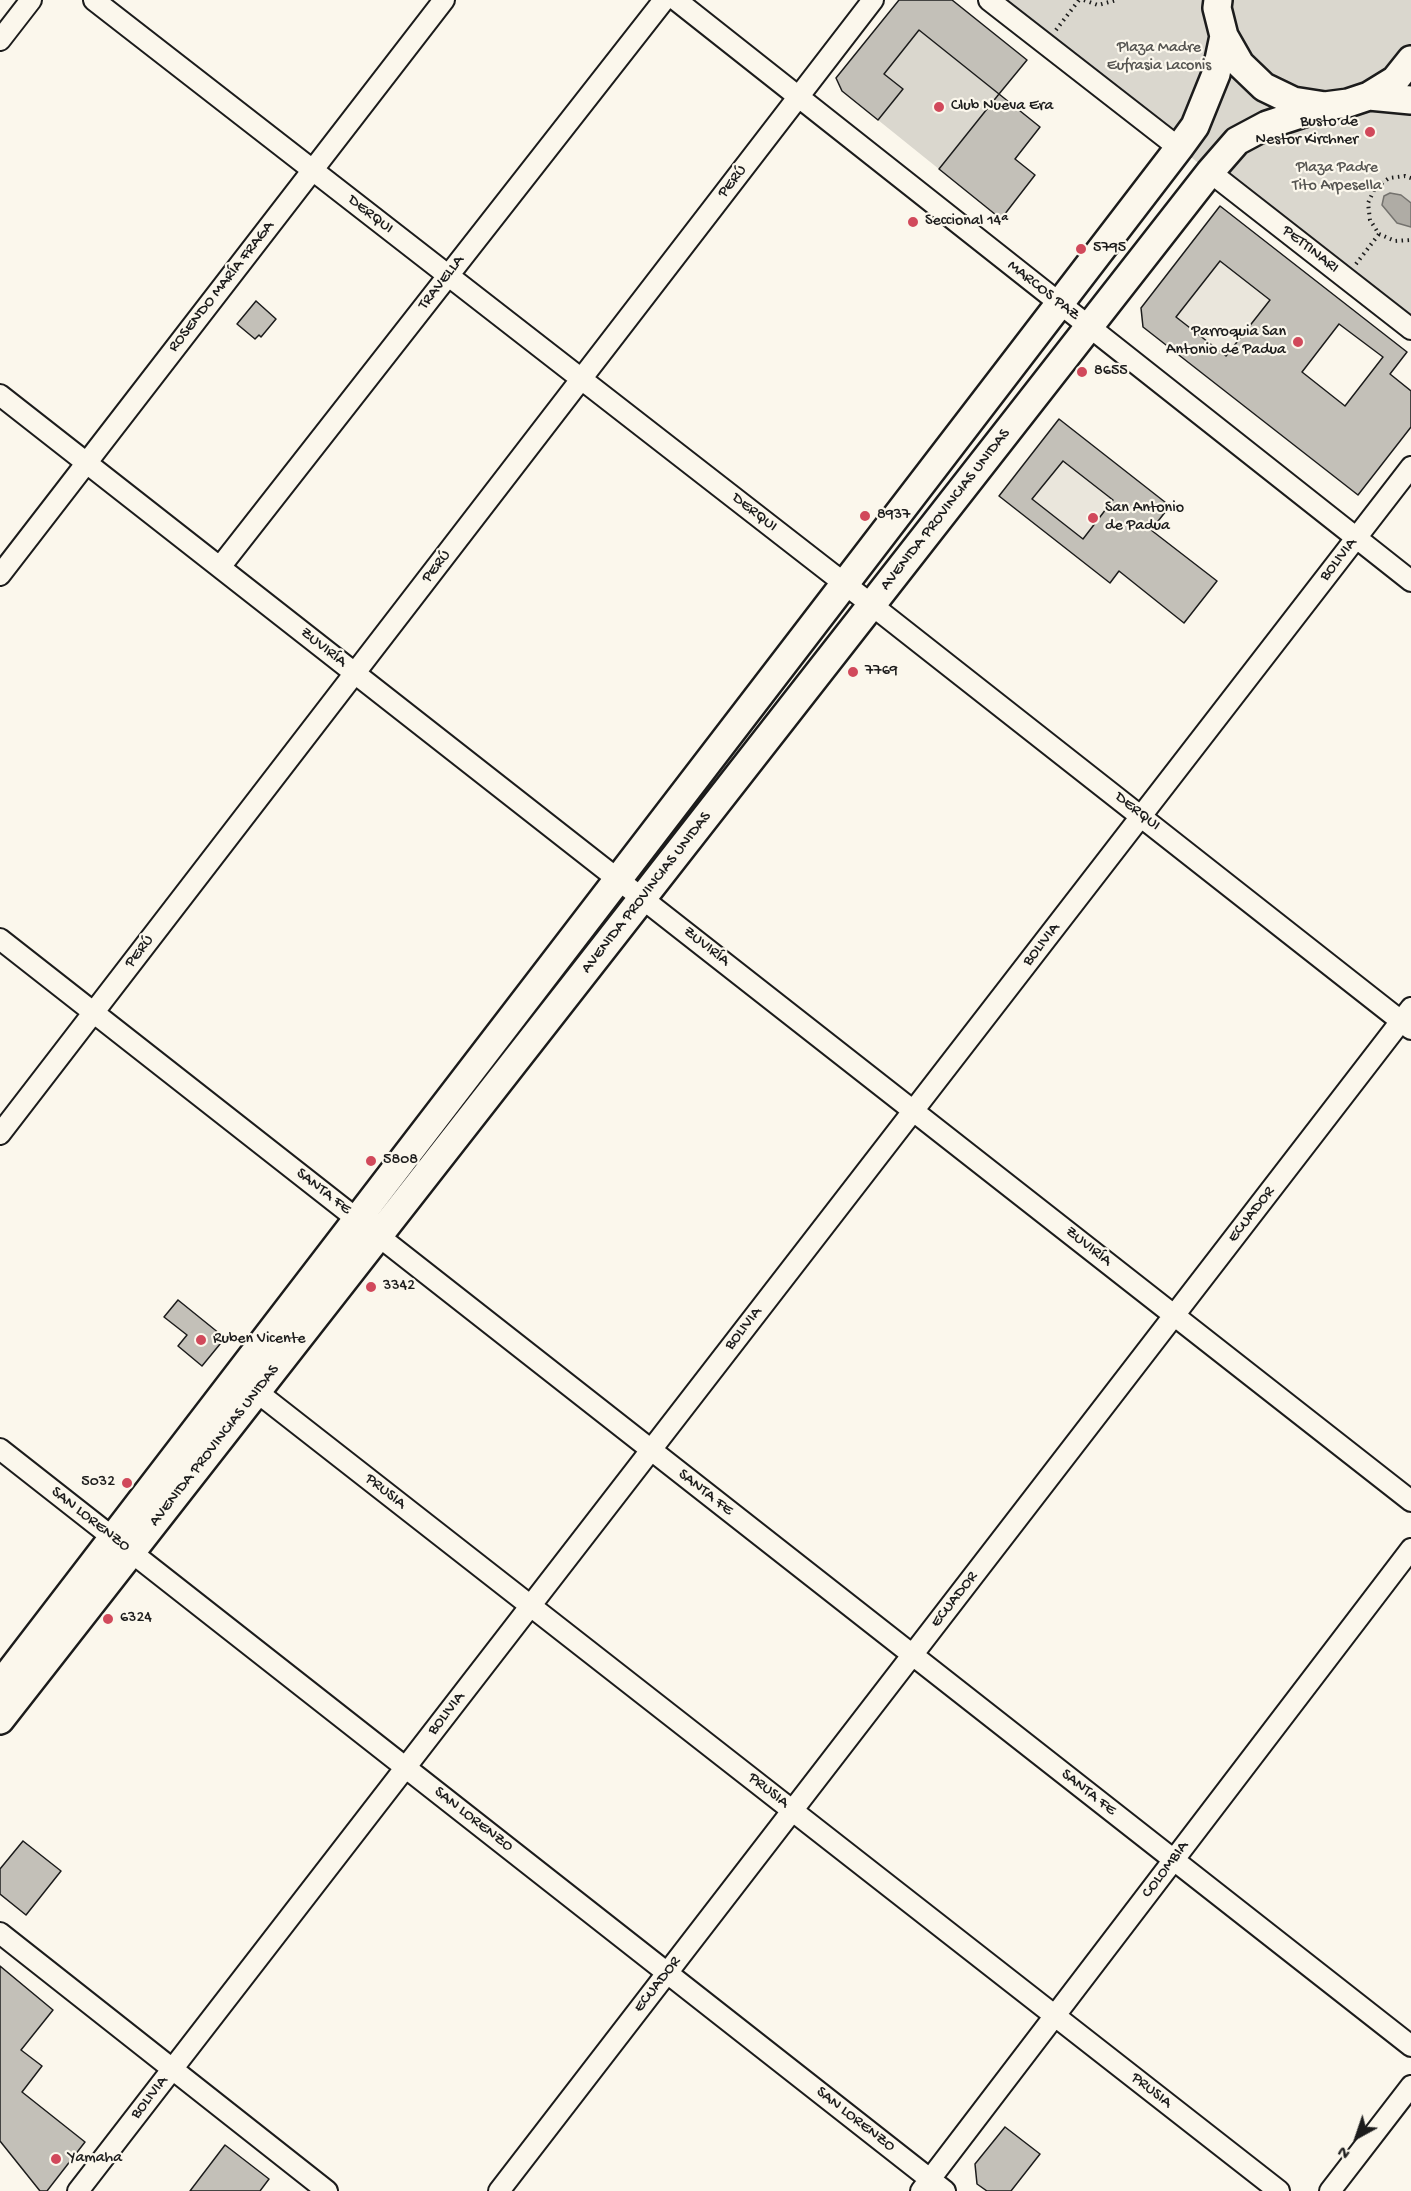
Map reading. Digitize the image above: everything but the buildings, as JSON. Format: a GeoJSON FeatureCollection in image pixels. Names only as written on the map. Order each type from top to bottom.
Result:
{"type":"FeatureCollection","features":[{"type":"Feature","properties":{"kind":"main road"},"geometry":{"type":"LineString","coordinates":[[1217,3],[1224,36],[1240,64],[1264,87],[1293,101],[1325,106],[1348,103],[1369,96],[1395,80],[1411,60]]}},
{"type":"Feature","properties":{"kind":"main road","name":"AVENIDA PROVINCIAS UNIDAS"},"geometry":{"type":"LineString","coordinates":[[0,1720],[122,1545],[357,1219],[1195,126],[1216,74],[1224,36]]}},
{"type":"Feature","properties":{"kind":"main road"},"geometry":{"type":"LineString","coordinates":[[1369,96],[1411,100]]}},
{"type":"Feature","properties":{"kind":"main road","name":"AVENIDA PROVINCIAS UNIDAS"},"geometry":{"type":"LineString","coordinates":[[0,1684],[257,1392],[1210,172],[1237,141],[1267,125],[1325,106]]}},
{"type":"Feature","properties":{"kind":"street"},"geometry":{"type":"LineString","coordinates":[[0,40],[31,0]]}},
{"type":"Feature","properties":{"kind":"street","name":"DERQUI"},"geometry":{"type":"LineString","coordinates":[[94,0],[1141,816],[1408,1019]]}},
{"type":"Feature","properties":{"kind":"street","name":"ROSENDO MARÍA FRAGA"},"geometry":{"type":"LineString","coordinates":[[0,575],[444,0]]}},
{"type":"Feature","properties":{"kind":"street","name":"TRAVELLA"},"geometry":{"type":"LineString","coordinates":[[220,567],[664,0]]}},
{"type":"Feature","properties":{"kind":"street","name":"MARCOS PAZ"},"geometry":{"type":"LineString","coordinates":[[676,0],[1411,581]]}},
{"type":"Feature","properties":{"kind":"street","name":"PERÚ"},"geometry":{"type":"LineString","coordinates":[[0,1134],[873,0]]}},
{"type":"Feature","properties":{"kind":"street"},"geometry":{"type":"LineString","coordinates":[[989,0],[1179,148]]}},
{"type":"Feature","properties":{"kind":"street","name":"PETTINARI"},"geometry":{"type":"LineString","coordinates":[[1210,172],[1411,329]]}},
{"type":"Feature","properties":{"kind":"street","name":"ZUVIRÍA"},"geometry":{"type":"LineString","coordinates":[[0,395],[1411,1501]]}},
{"type":"Feature","properties":{"kind":"street","name":"BOLIVIA"},"geometry":{"type":"LineString","coordinates":[[78,2191],[1411,467]]}},
{"type":"Feature","properties":{"kind":"street","name":"SANTA FE"},"geometry":{"type":"LineString","coordinates":[[0,939],[1411,2046]]}},
{"type":"Feature","properties":{"kind":"street","name":"ECUADOR"},"geometry":{"type":"LineString","coordinates":[[499,2191],[1174,1315],[1408,1019]]}},
{"type":"Feature","properties":{"kind":"street","name":"PRUSIA"},"geometry":{"type":"LineString","coordinates":[[257,1392],[1279,2191]]}},
{"type":"Feature","properties":{"kind":"street","name":"SAN LORENZO"},"geometry":{"type":"LineString","coordinates":[[0,1449],[667,1973],[932,2187]]}},
{"type":"Feature","properties":{"kind":"street","name":"COLOMBIA"},"geometry":{"type":"LineString","coordinates":[[932,2187],[1055,2016],[1411,1549]]}},
{"type":"Feature","properties":{"kind":"street"},"geometry":{"type":"LineString","coordinates":[[0,1933],[327,2191]]}},
{"type":"Feature","properties":{"kind":"street"},"geometry":{"type":"LineString","coordinates":[[1330,2191],[1411,2086]]}},
{"type":"Feature","properties":{"kind":"path"},"geometry":{"type":"LineString","coordinates":[[1046,45],[1082,0],[1098,5],[1117,0]]}},
{"type":"Feature","properties":{"kind":"path"},"geometry":{"type":"LineString","coordinates":[[1411,178],[1406,176],[1389,178],[1375,188],[1368,203],[1370,220],[1379,234],[1395,241],[1411,240]]}},
{"type":"Feature","properties":{"kind":"path"},"geometry":{"type":"LineString","coordinates":[[1345,277],[1379,234]]}},
{"type":"Feature","properties":{"kind":"shaded area"},"geometry":{"type":"Polygon","coordinates":[[[1390,193],[1401,195],[1411,203],[1411,227],[1397,223],[1382,205],[1384,196],[1390,193]]]}},
{"type":"Feature","properties":{"kind":"shaded area"},"geometry":{"type":"Polygon","coordinates":[[[1220,206],[1309,276],[1280,434],[1143,327],[1141,308],[1220,206]]]}},
{"type":"Feature","properties":{"kind":"shaded area","name":"San Antonio de Padua"},"geometry":{"type":"Polygon","coordinates":[[[1059,419],[1170,506],[1151,530],[1217,581],[1184,623],[1119,572],[1110,583],[999,496],[1059,419]]]}},
{"type":"Feature","properties":{"kind":"green space","name":"Club Nueva Era"},"geometry":{"type":"Polygon","coordinates":[[[899,0],[952,0],[1027,60],[999,94],[1040,127],[1015,159],[1035,175],[1001,219],[842,91],[836,78],[899,0]]]}},
{"type":"Feature","properties":{"kind":"green space"},"geometry":{"type":"Polygon","coordinates":[[[989,0],[1411,0],[1411,329],[1210,172],[989,0]]]}},
{"type":"Feature","properties":{"kind":"place","name":"Club Nueva Era"},"geometry":{"type":"Point","coordinates":[939,107]}},
{"type":"Feature","properties":{"kind":"place","name":"Busto de Nestor Kirchner"},"geometry":{"type":"Point","coordinates":[1370,132]}},
{"type":"Feature","properties":{"kind":"place","name":"Seccional 14ª"},"geometry":{"type":"Point","coordinates":[913,222]}},
{"type":"Feature","properties":{"kind":"place","name":"5795"},"geometry":{"type":"Point","coordinates":[1081,249]}},
{"type":"Feature","properties":{"kind":"place","name":"Parroquia San Antonio de Padua"},"geometry":{"type":"Point","coordinates":[1298,342]}},
{"type":"Feature","properties":{"kind":"place","name":"8655"},"geometry":{"type":"Point","coordinates":[1082,372]}},
{"type":"Feature","properties":{"kind":"place","name":"8937"},"geometry":{"type":"Point","coordinates":[865,516]}},
{"type":"Feature","properties":{"kind":"place","name":"San Antonio de Padua"},"geometry":{"type":"Point","coordinates":[1093,518]}},
{"type":"Feature","properties":{"kind":"place","name":"7769"},"geometry":{"type":"Point","coordinates":[853,672]}},
{"type":"Feature","properties":{"kind":"place","name":"5808"},"geometry":{"type":"Point","coordinates":[371,1161]}},
{"type":"Feature","properties":{"kind":"place","name":"3342"},"geometry":{"type":"Point","coordinates":[371,1287]}},
{"type":"Feature","properties":{"kind":"place","name":"Ruben Vicente"},"geometry":{"type":"Point","coordinates":[201,1340]}},
{"type":"Feature","properties":{"kind":"place","name":"5032"},"geometry":{"type":"Point","coordinates":[127,1483]}},
{"type":"Feature","properties":{"kind":"place","name":"6324"},"geometry":{"type":"Point","coordinates":[108,1619]}},
{"type":"Feature","properties":{"kind":"place","name":"Yamaha"},"geometry":{"type":"Point","coordinates":[56,2159]}},
{"type":"Feature","properties":{"kind":"park label","name":"Plaza Madre Eufrasia Laconis"},"geometry":{"type":"Point","coordinates":[1159,58]}},
{"type":"Feature","properties":{"kind":"park label","name":"Plaza Padre Tito Arpesella"},"geometry":{"type":"Point","coordinates":[1337,178]}}]}
